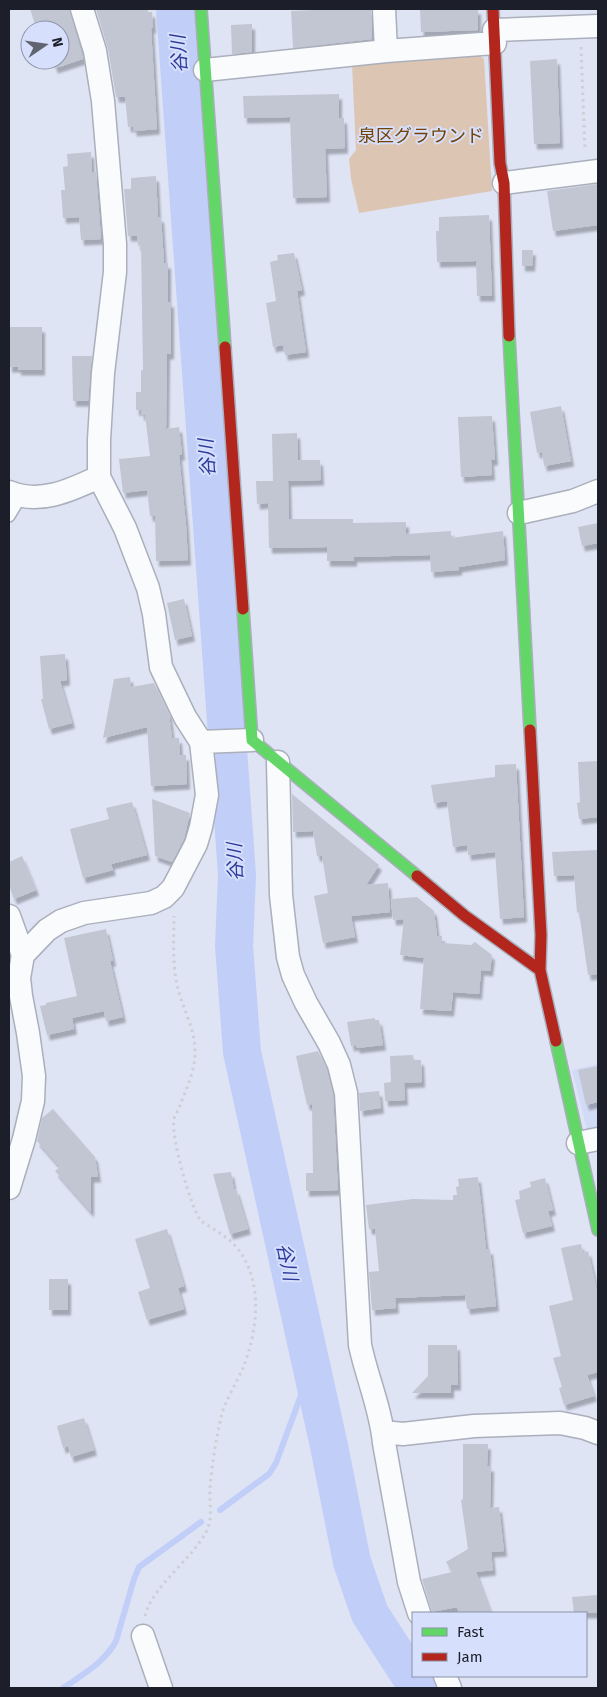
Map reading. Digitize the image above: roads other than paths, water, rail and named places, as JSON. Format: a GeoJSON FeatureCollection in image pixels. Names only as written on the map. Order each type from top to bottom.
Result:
{"type":"FeatureCollection","features":[{"type":"Feature","properties":{"kind":"street"},"geometry":{"type":"LineString","coordinates":[[9,1188],[34,1101],[34,1076],[19,978],[24,955],[47,930],[61,921],[84,913],[151,903],[164,897],[170,891],[196,844],[207,796],[206,741],[185,717],[161,667],[154,614],[148,588],[125,528],[99,477],[103,373],[115,272],[115,244],[103,102],[95,51],[82,9]]}},
{"type":"Feature","properties":{"kind":"street"},"geometry":{"type":"LineString","coordinates":[[201,9],[247,740]]}},
{"type":"Feature","properties":{"kind":"street"},"geometry":{"type":"LineString","coordinates":[[384,9],[386,51]]}},
{"type":"Feature","properties":{"kind":"street"},"geometry":{"type":"LineString","coordinates":[[205,70],[386,51],[494,28],[589,26]]}},
{"type":"Feature","properties":{"kind":"street"},"geometry":{"type":"LineString","coordinates":[[494,28],[500,163],[504,183],[508,315],[541,935],[540,970],[588,1141],[598,1230]]}},
{"type":"Feature","properties":{"kind":"street"},"geometry":{"type":"LineString","coordinates":[[504,183],[592,172]]}},
{"type":"Feature","properties":{"kind":"street"},"geometry":{"type":"LineString","coordinates":[[15,494],[37,498],[53,495],[68,491],[99,477]]}},
{"type":"Feature","properties":{"kind":"street"},"geometry":{"type":"LineString","coordinates":[[519,513],[573,501],[598,491]]}},
{"type":"Feature","properties":{"kind":"street"},"geometry":{"type":"LineString","coordinates":[[206,741],[247,740],[278,762],[465,916],[540,970]]}},
{"type":"Feature","properties":{"kind":"street"},"geometry":{"type":"LineString","coordinates":[[278,762],[281,895],[288,958],[293,975],[303,996],[339,1065],[346,1093],[360,1345],[382,1422],[410,1582],[419,1612]]}},
{"type":"Feature","properties":{"kind":"street"},"geometry":{"type":"LineString","coordinates":[[9,916],[24,955]]}},
{"type":"Feature","properties":{"kind":"street"},"geometry":{"type":"LineString","coordinates":[[383,1432],[403,1434],[474,1426],[560,1424],[585,1428],[598,1433]]}},
{"type":"Feature","properties":{"kind":"street"},"geometry":{"type":"LineString","coordinates":[[143,1636],[161,1688]]}},
{"type":"Feature","properties":{"kind":"lane"},"geometry":{"type":"LineString","coordinates":[[9,516],[15,494]]}},
{"type":"Feature","properties":{"kind":"waterway","name":"谷川"},"geometry":{"type":"LineString","coordinates":[[175,9],[237,875],[234,946],[242,1052],[329,1446],[352,1562],[370,1614],[418,1688]]}},
{"type":"Feature","properties":{"kind":"waterway"},"geometry":{"type":"LineString","coordinates":[[220,1510],[269,1474],[276,1463],[311,1368]]}},
{"type":"Feature","properties":{"kind":"waterway"},"geometry":{"type":"LineString","coordinates":[[63,1688],[92,1667],[111,1649],[116,1641],[139,1567],[201,1522]]}},
{"type":"Feature","properties":{"kind":"park label","name":"泉区グラウンド"},"geometry":{"type":"Point","coordinates":[421,136]}}]}
